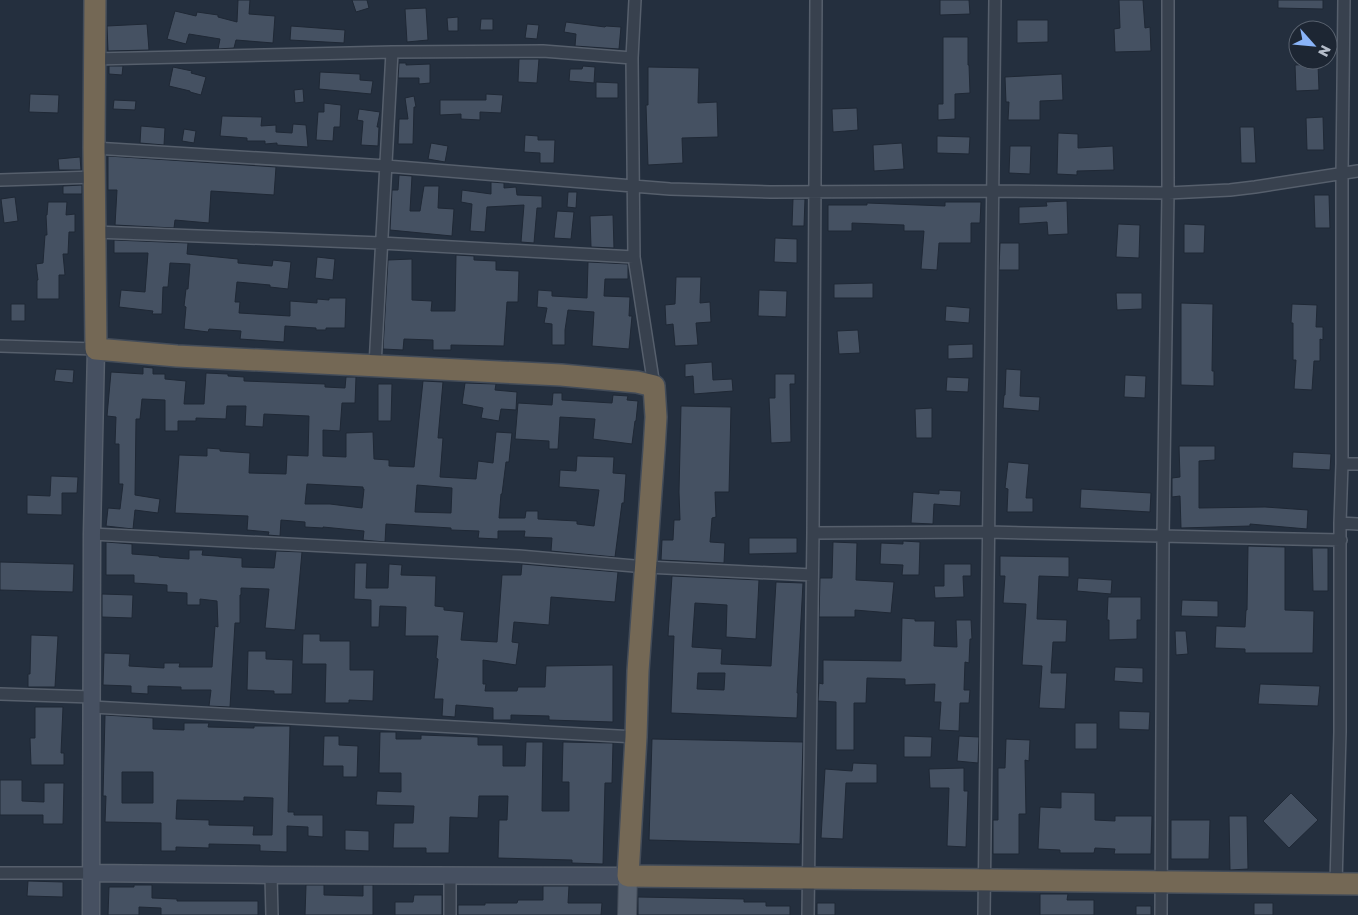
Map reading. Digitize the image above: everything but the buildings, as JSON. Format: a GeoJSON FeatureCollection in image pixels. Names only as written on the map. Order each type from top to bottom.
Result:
{"type":"FeatureCollection","features":[{"type":"Feature","properties":{"kind":"highway"},"geometry":{"type":"LineString","coordinates":[[96,0],[94,59],[96,349],[177,356],[561,376],[637,382],[654,386],[655,436],[638,671],[628,876],[1358,884]]}},
{"type":"Feature","properties":{"kind":"main road"},"geometry":{"type":"LineString","coordinates":[[628,876],[628,915]]}},
{"type":"Feature","properties":{"kind":"street"},"geometry":{"type":"LineString","coordinates":[[635,0],[632,58],[634,257],[654,386]]}},
{"type":"Feature","properties":{"kind":"street"},"geometry":{"type":"LineString","coordinates":[[808,915],[813,533],[816,0]]}},
{"type":"Feature","properties":{"kind":"street"},"geometry":{"type":"LineString","coordinates":[[984,915],[995,0]]}},
{"type":"Feature","properties":{"kind":"street"},"geometry":{"type":"LineString","coordinates":[[1160,915],[1168,192],[1168,0]]}},
{"type":"Feature","properties":{"kind":"street"},"geometry":{"type":"LineString","coordinates":[[1336,884],[1340,732],[1344,0]]}},
{"type":"Feature","properties":{"kind":"street"},"geometry":{"type":"LineString","coordinates":[[94,59],[392,52],[543,51],[632,58]]}},
{"type":"Feature","properties":{"kind":"street"},"geometry":{"type":"LineString","coordinates":[[375,366],[392,52]]}},
{"type":"Feature","properties":{"kind":"street"},"geometry":{"type":"LineString","coordinates":[[94,148],[386,166],[670,189],[704,190],[1168,192],[1230,190],[1358,171]]}},
{"type":"Feature","properties":{"kind":"street"},"geometry":{"type":"LineString","coordinates":[[0,180],[95,177]]}},
{"type":"Feature","properties":{"kind":"street"},"geometry":{"type":"LineString","coordinates":[[95,232],[381,243],[634,257]]}},
{"type":"Feature","properties":{"kind":"street"},"geometry":{"type":"LineString","coordinates":[[0,346],[96,349],[92,534],[91,915]]}},
{"type":"Feature","properties":{"kind":"street"},"geometry":{"type":"LineString","coordinates":[[1342,464],[1358,464]]}},
{"type":"Feature","properties":{"kind":"street"},"geometry":{"type":"LineString","coordinates":[[1340,522],[1358,524]]}},
{"type":"Feature","properties":{"kind":"street"},"geometry":{"type":"LineString","coordinates":[[813,533],[988,532],[1341,540]]}},
{"type":"Feature","properties":{"kind":"street"},"geometry":{"type":"LineString","coordinates":[[92,534],[519,556],[646,567],[812,575]]}},
{"type":"Feature","properties":{"kind":"street"},"geometry":{"type":"LineString","coordinates":[[0,694],[92,702],[636,737]]}},
{"type":"Feature","properties":{"kind":"street"},"geometry":{"type":"LineString","coordinates":[[0,873],[628,876]]}},
{"type":"Feature","properties":{"kind":"street"},"geometry":{"type":"LineString","coordinates":[[271,875],[272,915]]}},
{"type":"Feature","properties":{"kind":"street"},"geometry":{"type":"LineString","coordinates":[[450,876],[450,915]]}}]}
